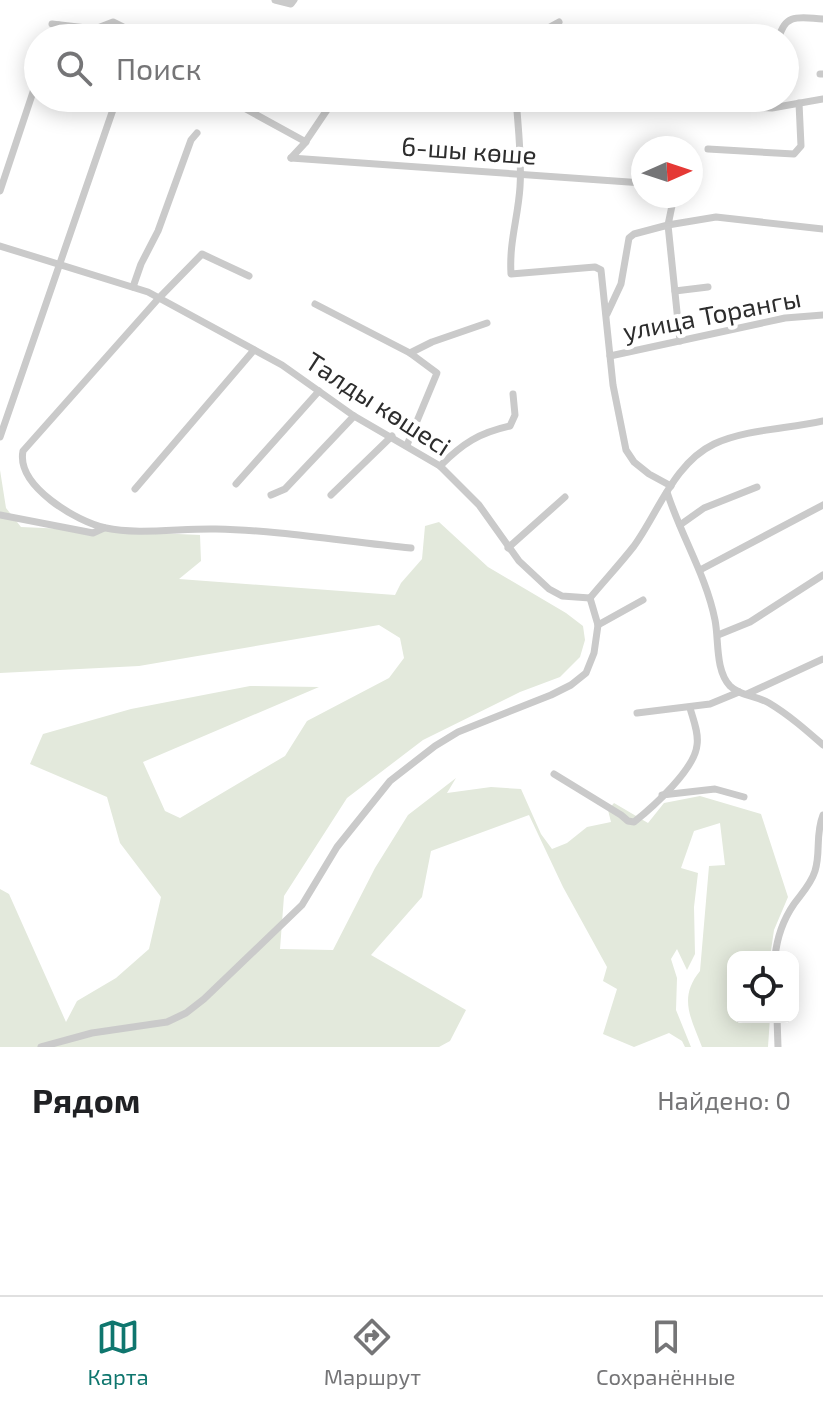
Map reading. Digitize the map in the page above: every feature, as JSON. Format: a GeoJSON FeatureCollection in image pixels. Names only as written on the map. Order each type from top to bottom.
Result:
{"type":"FeatureCollection","features":[{"type":"Feature","properties":{"kind":"street"},"geometry":{"type":"LineString","coordinates":[[275,0],[291,4],[294,0]]}},
{"type":"Feature","properties":{"kind":"street"},"geometry":{"type":"LineString","coordinates":[[783,24],[788,20],[823,19]]}},
{"type":"Feature","properties":{"kind":"street"},"geometry":{"type":"LineString","coordinates":[[555,24],[559,22]]}},
{"type":"Feature","properties":{"kind":"street"},"geometry":{"type":"LineString","coordinates":[[708,149],[794,154],[801,146],[799,103],[823,99]]}},
{"type":"Feature","properties":{"kind":"street"},"geometry":{"type":"LineString","coordinates":[[0,191],[26,112]]}},
{"type":"Feature","properties":{"kind":"street"},"geometry":{"type":"LineString","coordinates":[[0,437],[112,112]]}},
{"type":"Feature","properties":{"kind":"street"},"geometry":{"type":"LineString","coordinates":[[251,112],[306,142],[326,112]]}},
{"type":"Feature","properties":{"kind":"street"},"geometry":{"type":"LineString","coordinates":[[515,112],[520,175],[517,219],[511,238],[511,274],[595,267],[601,270],[610,356],[626,450],[634,462],[669,489],[680,525],[700,570],[718,635],[723,673],[731,687],[766,701],[823,745]]}},
{"type":"Feature","properties":{"kind":"street"},"geometry":{"type":"LineString","coordinates":[[133,287],[158,231],[191,140],[197,133]]}},
{"type":"Feature","properties":{"kind":"street","name":"6-шы көше"},"geometry":{"type":"LineString","coordinates":[[306,142],[291,158],[631,182]]}},
{"type":"Feature","properties":{"kind":"street"},"geometry":{"type":"LineString","coordinates":[[672,208],[668,225],[680,341]]}},
{"type":"Feature","properties":{"kind":"street"},"geometry":{"type":"LineString","coordinates":[[606,316],[621,284],[629,238],[634,234],[716,217],[823,229]]}},
{"type":"Feature","properties":{"kind":"street","name":"Талды көшесі"},"geometry":{"type":"LineString","coordinates":[[0,246],[133,287],[254,350],[354,416],[440,466],[479,505],[528,571],[562,596],[590,598]]}},
{"type":"Feature","properties":{"kind":"street"},"geometry":{"type":"LineString","coordinates":[[249,276],[202,254],[23,451],[21,459],[25,472],[52,501],[74,516],[104,528],[219,529],[411,548]]}},
{"type":"Feature","properties":{"kind":"street"},"geometry":{"type":"LineString","coordinates":[[675,291],[708,287]]}},
{"type":"Feature","properties":{"kind":"street"},"geometry":{"type":"LineString","coordinates":[[315,304],[410,353],[437,373],[407,445]]}},
{"type":"Feature","properties":{"kind":"street","name":"улица Торангы"},"geometry":{"type":"LineString","coordinates":[[610,356],[785,318],[823,315]]}},
{"type":"Feature","properties":{"kind":"street"},"geometry":{"type":"LineString","coordinates":[[410,353],[487,323]]}},
{"type":"Feature","properties":{"kind":"street"},"geometry":{"type":"LineString","coordinates":[[135,489],[254,350]]}},
{"type":"Feature","properties":{"kind":"street"},"geometry":{"type":"LineString","coordinates":[[236,484],[319,391]]}},
{"type":"Feature","properties":{"kind":"street"},"geometry":{"type":"LineString","coordinates":[[440,466],[456,450],[484,432],[510,426],[515,415],[513,394]]}},
{"type":"Feature","properties":{"kind":"street"},"geometry":{"type":"LineString","coordinates":[[271,495],[285,489],[354,416]]}},
{"type":"Feature","properties":{"kind":"street"},"geometry":{"type":"LineString","coordinates":[[41,1047],[92,1033],[167,1022],[204,999],[302,905],[337,847],[390,781],[458,732],[571,685],[586,673],[594,653],[598,625],[590,598],[635,544],[669,489],[697,455],[712,445],[744,435],[823,421]]}},
{"type":"Feature","properties":{"kind":"street"},"geometry":{"type":"LineString","coordinates":[[331,495],[392,436]]}},
{"type":"Feature","properties":{"kind":"street"},"geometry":{"type":"LineString","coordinates":[[680,525],[704,508],[757,487]]}},
{"type":"Feature","properties":{"kind":"street"},"geometry":{"type":"LineString","coordinates":[[508,548],[565,497]]}},
{"type":"Feature","properties":{"kind":"street"},"geometry":{"type":"LineString","coordinates":[[700,570],[823,505]]}},
{"type":"Feature","properties":{"kind":"street"},"geometry":{"type":"LineString","coordinates":[[0,515],[93,533],[104,528]]}},
{"type":"Feature","properties":{"kind":"street"},"geometry":{"type":"LineString","coordinates":[[718,635],[750,622],[823,575]]}},
{"type":"Feature","properties":{"kind":"street"},"geometry":{"type":"LineString","coordinates":[[598,625],[643,600]]}},
{"type":"Feature","properties":{"kind":"street"},"geometry":{"type":"LineString","coordinates":[[637,713],[710,704],[823,659]]}},
{"type":"Feature","properties":{"kind":"street"},"geometry":{"type":"LineString","coordinates":[[554,774],[634,822],[662,795],[694,756],[698,743],[690,708]]}},
{"type":"Feature","properties":{"kind":"street"},"geometry":{"type":"LineString","coordinates":[[662,795],[715,789],[744,797]]}},
{"type":"Feature","properties":{"kind":"street"},"geometry":{"type":"LineString","coordinates":[[775,951],[784,920],[819,873],[817,832],[823,815]]}},
{"type":"Feature","properties":{"kind":"street"},"geometry":{"type":"LineString","coordinates":[[777,1023],[778,1047]]}},
{"type":"Feature","properties":{"kind":"shaded area"},"geometry":{"type":"Polygon","coordinates":[[[0,470],[6,508],[21,527],[200,535],[201,561],[179,579],[395,595],[401,583],[422,559],[425,526],[439,522],[488,567],[583,626],[585,640],[580,657],[560,677],[520,692],[423,740],[347,798],[284,896],[280,949],[333,950],[375,868],[408,815],[456,778],[447,793],[491,787],[521,789],[541,834],[552,849],[567,843],[587,827],[611,822],[608,810],[614,803],[648,823],[664,803],[700,796],[761,814],[788,897],[774,930],[771,951],[727,951],[727,1023],[770,1023],[768,1047],[702,1047],[689,1008],[689,990],[700,971],[709,866],[725,865],[720,823],[694,831],[681,868],[698,873],[694,907],[695,954],[687,970],[677,949],[671,959],[677,978],[676,1010],[691,1047],[685,1047],[682,1041],[669,1033],[634,1047],[603,1034],[617,989],[603,981],[607,967],[563,887],[529,815],[431,851],[422,897],[371,955],[466,1010],[450,1041],[439,1047],[0,1047],[0,889],[9,894],[66,1022],[77,1001],[116,978],[149,949],[161,897],[120,843],[107,797],[30,764],[43,734],[131,709],[250,686],[319,687],[143,762],[165,811],[180,818],[285,756],[307,721],[389,678],[404,658],[400,638],[379,625],[139,666],[0,673],[0,470]]]}}]}
